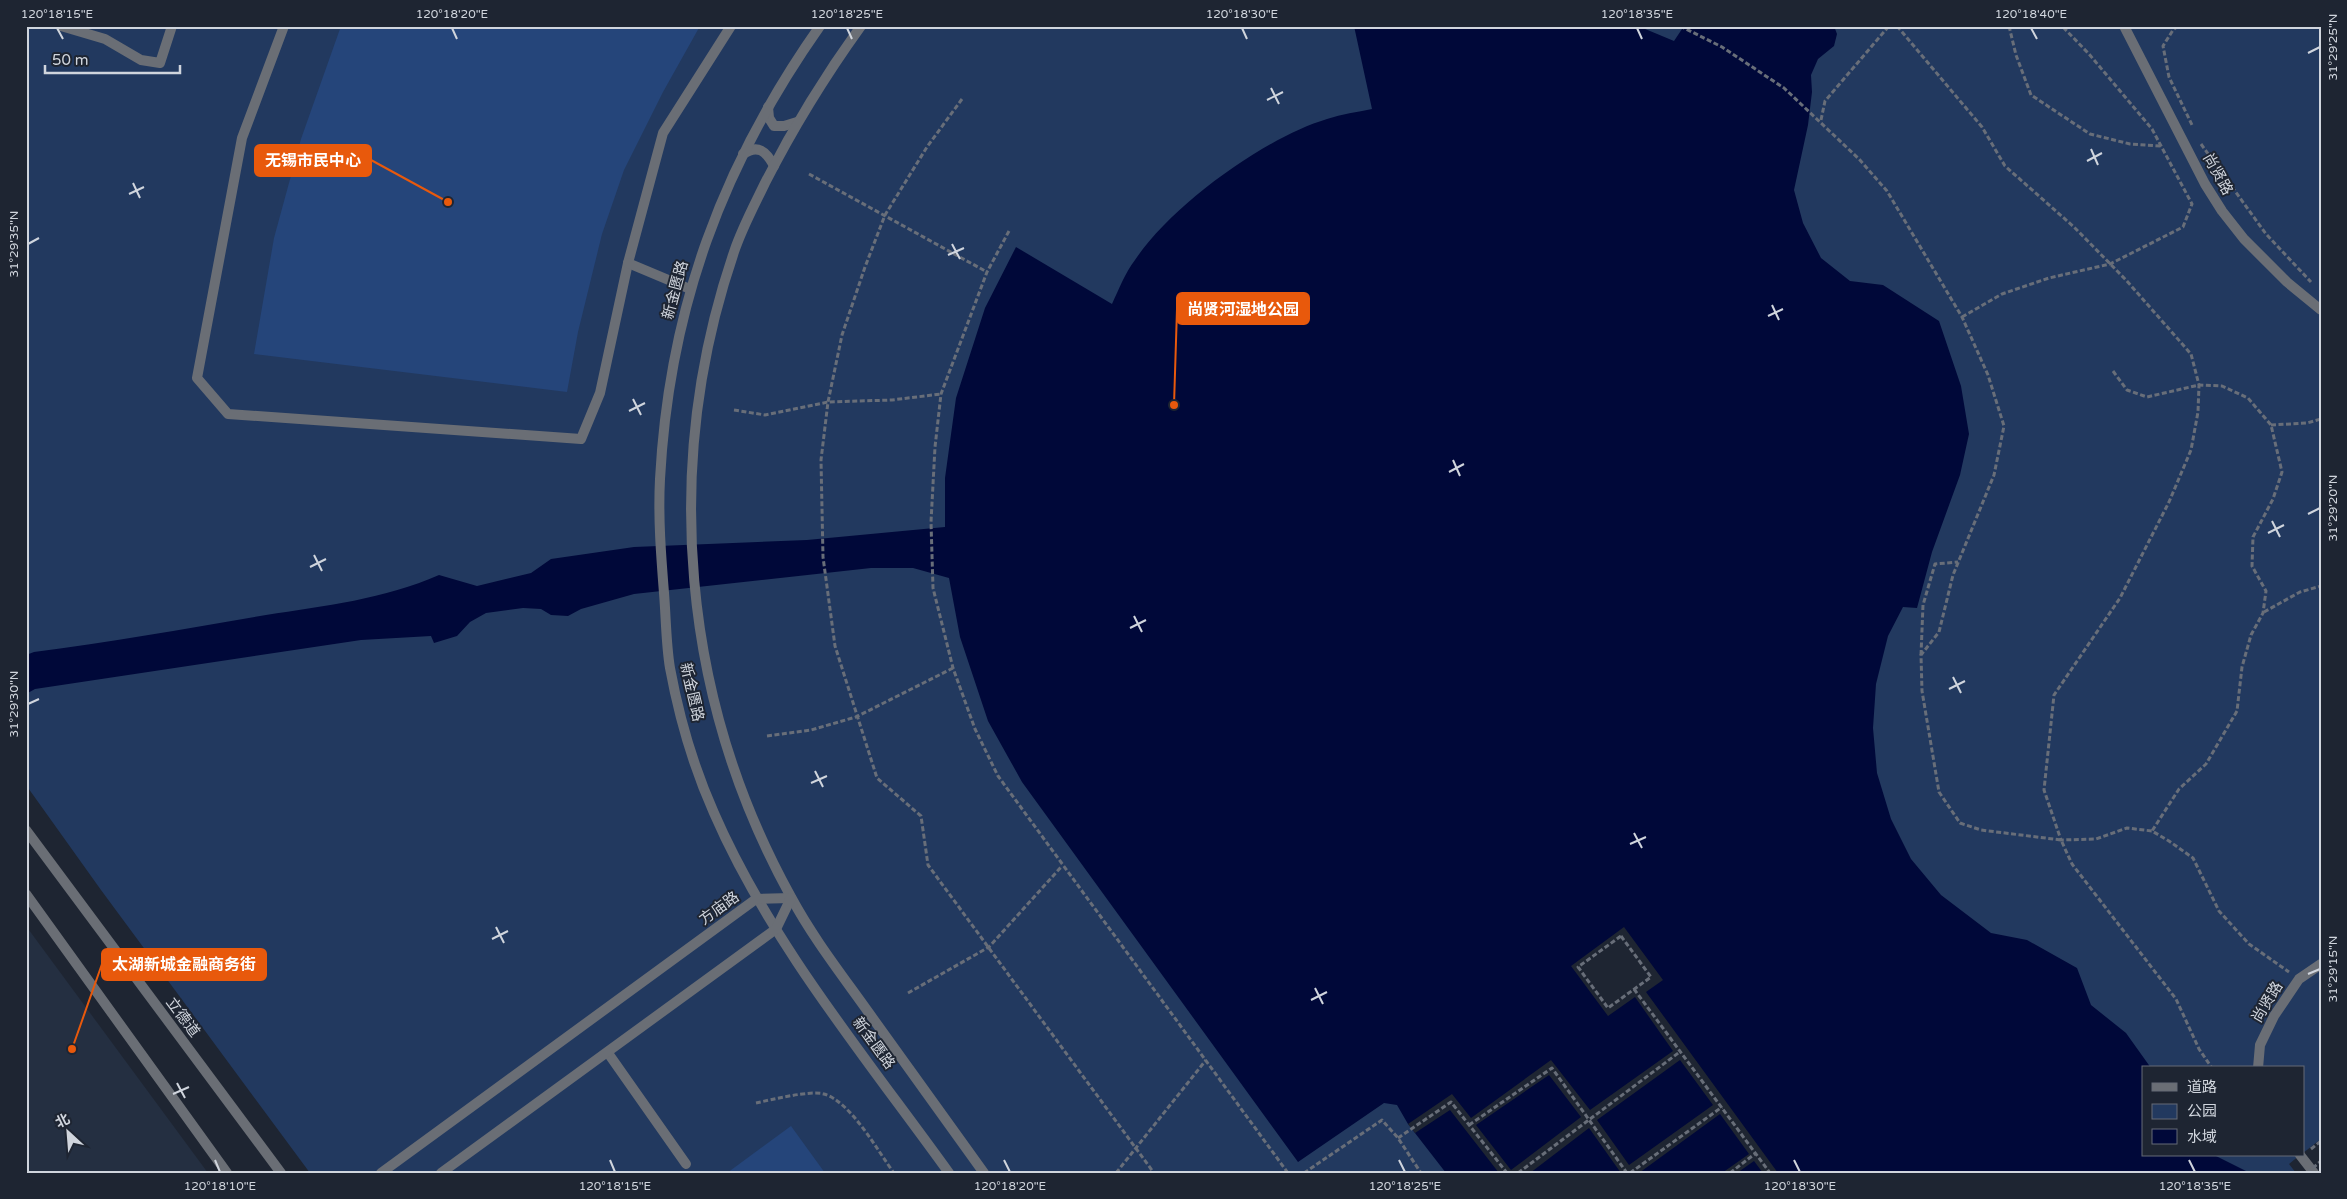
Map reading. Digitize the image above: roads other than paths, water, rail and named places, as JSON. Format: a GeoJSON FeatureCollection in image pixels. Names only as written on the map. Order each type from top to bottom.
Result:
{"type":"FeatureCollection","features":[{"type":"Feature","properties":{"kind":"street"},"geometry":{"type":"LineString","coordinates":[[61,26],[105,38],[141,60],[160,63],[172,26]]}},
{"type":"Feature","properties":{"kind":"street"},"geometry":{"type":"LineString","coordinates":[[102,26],[105,38]]}},
{"type":"Feature","properties":{"kind":"street"},"geometry":{"type":"LineString","coordinates":[[284,26],[242,138],[197,378],[228,414],[581,439],[600,394],[628,263],[663,133],[731,26]]}},
{"type":"Feature","properties":{"kind":"street","name":"新金匮路"},"geometry":{"type":"LineString","coordinates":[[820,26],[768,107],[743,154],[701,253],[690,288],[674,357],[664,428],[660,481],[660,542],[670,667],[693,758],[713,811],[756,899],[817,990],[949,1173]]}},
{"type":"Feature","properties":{"kind":"street","name":"新金匮路"},"geometry":{"type":"LineString","coordinates":[[861,26],[797,122],[750,213],[734,252],[711,330],[701,374],[692,477],[691,538],[699,634],[721,734],[746,803],[791,898],[823,951],[984,1173]]}},
{"type":"Feature","properties":{"kind":"street","name":"尚贤路"},"geometry":{"type":"LineString","coordinates":[[2124,26],[2205,184],[2222,212],[2244,239],[2287,282],[2321,308]]}},
{"type":"Feature","properties":{"kind":"street","name":"尚贤路"},"geometry":{"type":"LineString","coordinates":[[2129,26],[2143,56],[2226,210],[2246,237],[2321,308]]}},
{"type":"Feature","properties":{"kind":"street"},"geometry":{"type":"LineString","coordinates":[[768,107],[769,118],[774,126],[784,126],[797,122]]}},
{"type":"Feature","properties":{"kind":"street"},"geometry":{"type":"LineString","coordinates":[[743,154],[751,149],[762,149],[774,166]]}},
{"type":"Feature","properties":{"kind":"street"},"geometry":{"type":"LineString","coordinates":[[628,263],[690,288]]}},
{"type":"Feature","properties":{"kind":"street","name":"立德道"},"geometry":{"type":"LineString","coordinates":[[26,830],[281,1173]]}},
{"type":"Feature","properties":{"kind":"street"},"geometry":{"type":"LineString","coordinates":[[26,894],[227,1173]]}},
{"type":"Feature","properties":{"kind":"street"},"geometry":{"type":"LineString","coordinates":[[441,1173],[776,930],[791,898]]}},
{"type":"Feature","properties":{"kind":"street","name":"方庙路"},"geometry":{"type":"LineString","coordinates":[[381,1173],[756,899],[791,898]]}},
{"type":"Feature","properties":{"kind":"street","name":"尚贤路"},"geometry":{"type":"LineString","coordinates":[[2260,1066],[2260,1045],[2274,1016],[2299,979],[2321,964]]}},
{"type":"Feature","properties":{"kind":"street","name":"尚贤路"},"geometry":{"type":"LineString","coordinates":[[2260,1066],[2263,1046],[2276,1018],[2302,982],[2321,968]]}},
{"type":"Feature","properties":{"kind":"street"},"geometry":{"type":"LineString","coordinates":[[608,1053],[686,1164]]}},
{"type":"Feature","properties":{"kind":"street"},"geometry":{"type":"LineString","coordinates":[[2302,1156],[2313,1173]]}},
{"type":"Feature","properties":{"kind":"water"},"geometry":{"type":"Polygon","coordinates":[[[1354,26],[1638,26],[1674,41],[1684,26],[1834,26],[1837,34],[1834,46],[1818,59],[1811,75],[1812,92],[1808,125],[1794,190],[1803,223],[1821,258],[1850,281],[1883,285],[1939,321],[1961,386],[1969,434],[1960,475],[1932,552],[1917,608],[1903,607],[1888,636],[1876,684],[1873,728],[1877,773],[1891,819],[1911,859],[1941,895],[1991,933],[2027,940],[2077,968],[2091,1005],[2126,1033],[2150,1066],[2142,1066],[2142,1156],[2216,1156],[2250,1173],[1446,1173],[1408,1124],[1397,1105],[1384,1103],[1298,1162],[1022,782],[988,721],[960,637],[949,578],[913,568],[871,568],[634,594],[581,609],[568,616],[551,615],[541,609],[523,608],[486,613],[470,622],[457,636],[434,643],[431,636],[361,640],[35,689],[26,694],[26,655],[34,652],[354,601],[397,590],[439,575],[477,586],[531,573],[551,559],[634,547],[807,540],[945,527],[945,478],[956,398],[985,308],[1016,247],[1112,304],[1128,270],[1151,239],[1195,196],[1221,176],[1248,157],[1302,128],[1333,117],[1372,109],[1354,26]]]}},
{"type":"Feature","properties":{"kind":"place","name":"无锡市民中心"},"geometry":{"type":"Point","coordinates":[448,202]}},
{"type":"Feature","properties":{"kind":"place","name":"尚贤河湿地公园"},"geometry":{"type":"Point","coordinates":[1174,405]}},
{"type":"Feature","properties":{"kind":"place","name":"太湖新城金融商务街"},"geometry":{"type":"Point","coordinates":[72,1049]}}]}
